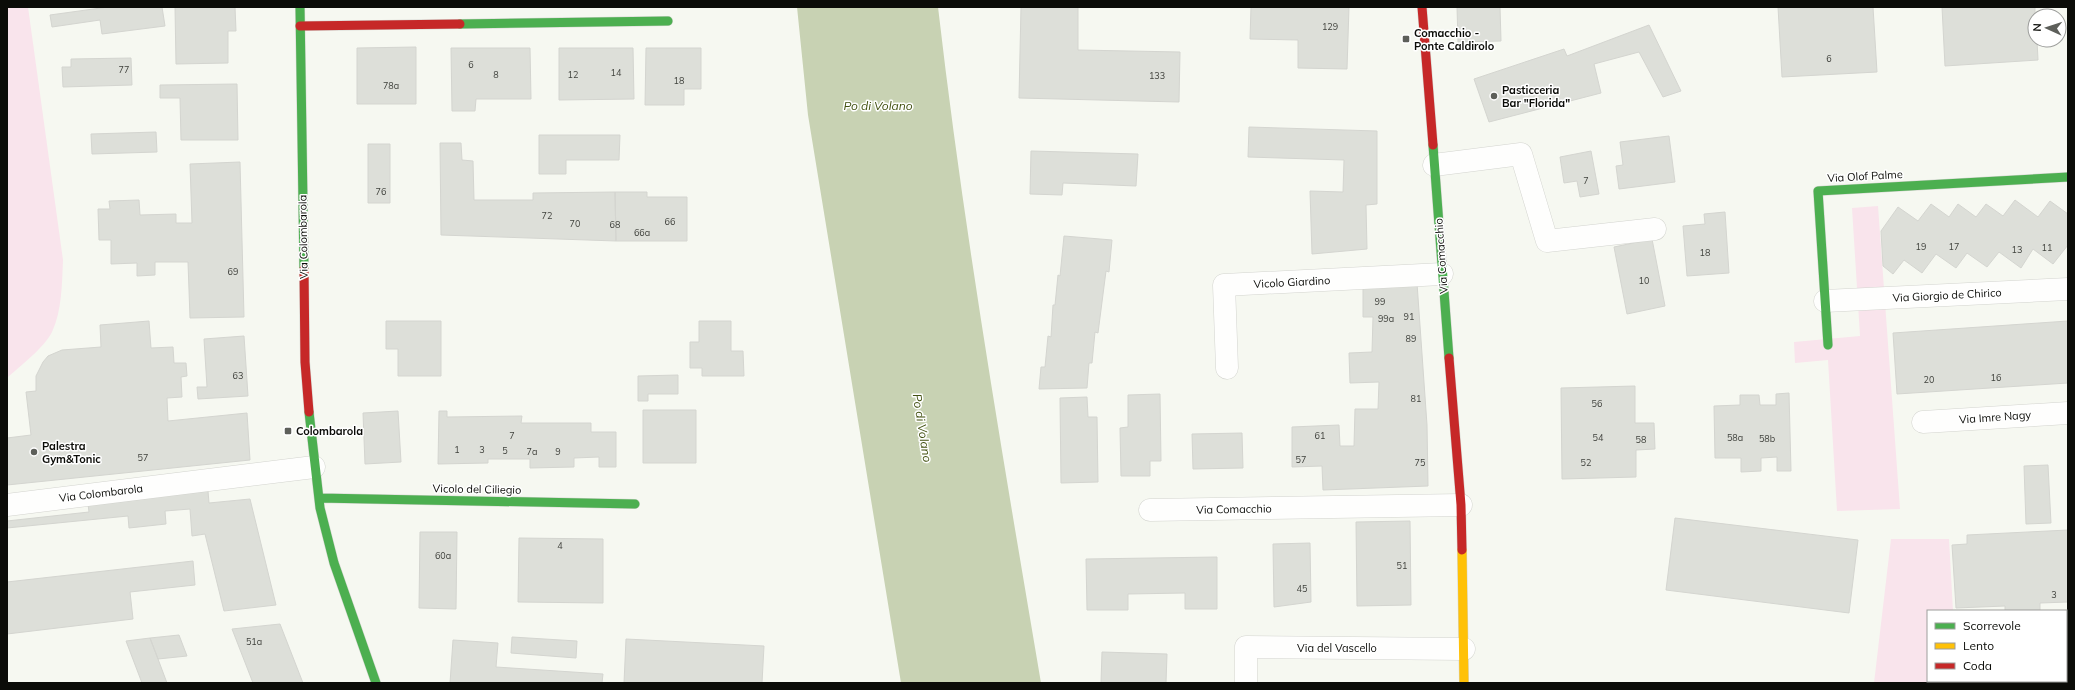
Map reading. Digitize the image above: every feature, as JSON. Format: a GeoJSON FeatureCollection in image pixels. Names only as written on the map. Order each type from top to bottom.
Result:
{"type":"FeatureCollection","features":[{"type":"Feature","properties":{"kind":"street","name":"Via Colombarola"},"geometry":{"type":"LineString","coordinates":[[300,7],[305,362],[314,467],[319,498],[334,563],[376,683]]}},
{"type":"Feature","properties":{"kind":"street","name":"Via Comacchio"},"geometry":{"type":"LineString","coordinates":[[1422,7],[1461,505],[1464,683]]}},
{"type":"Feature","properties":{"kind":"street"},"geometry":{"type":"LineString","coordinates":[[300,26],[668,21]]}},
{"type":"Feature","properties":{"kind":"street"},"geometry":{"type":"LineString","coordinates":[[1434,165],[1521,154],[1547,241],[1655,229]]}},
{"type":"Feature","properties":{"kind":"street","name":"Via Olof Palme"},"geometry":{"type":"LineString","coordinates":[[1828,345],[1818,191],[2068,177]]}},
{"type":"Feature","properties":{"kind":"street","name":"Vicolo Giardino"},"geometry":{"type":"LineString","coordinates":[[1227,368],[1224,285],[1442,274]]}},
{"type":"Feature","properties":{"kind":"street","name":"Via Giorgio de Chirico"},"geometry":{"type":"LineString","coordinates":[[1825,301],[2068,289]]}},
{"type":"Feature","properties":{"kind":"street","name":"Via Imre Nagy"},"geometry":{"type":"LineString","coordinates":[[1923,422],[2068,413]]}},
{"type":"Feature","properties":{"kind":"street","name":"Via Colombarola"},"geometry":{"type":"LineString","coordinates":[[7,505],[314,467]]}},
{"type":"Feature","properties":{"kind":"street","name":"Vicolo del Ciliegio"},"geometry":{"type":"LineString","coordinates":[[319,498],[634,504]]}},
{"type":"Feature","properties":{"kind":"street","name":"Via Comacchio"},"geometry":{"type":"LineString","coordinates":[[1150,510],[1461,505]]}},
{"type":"Feature","properties":{"kind":"street","name":"Via del Vascello"},"geometry":{"type":"LineString","coordinates":[[1246,683],[1246,647],[1464,649]]}},
{"type":"Feature","properties":{"kind":"shaded area"},"geometry":{"type":"Polygon","coordinates":[[[7,7],[28,7],[63,260],[60,306],[52,332],[44,344],[7,378],[7,7]]]}},
{"type":"Feature","properties":{"kind":"shaded area"},"geometry":{"type":"Polygon","coordinates":[[[1878,206],[1900,509],[1837,511],[1828,360],[1795,363],[1794,342],[1860,336],[1852,208],[1878,206]]]}},
{"type":"Feature","properties":{"kind":"shaded area"},"geometry":{"type":"Polygon","coordinates":[[[1891,539],[1949,539],[1953,610],[1927,610],[1927,682],[2067,682],[2068,630],[2068,683],[1874,683],[1891,539]]]}},
{"type":"Feature","properties":{"kind":"water","name":"Po di Volano"},"geometry":{"type":"Polygon","coordinates":[[[797,7],[938,7],[948,92],[972,261],[1041,683],[901,683],[808,115],[797,7]]]}},
{"type":"Feature","properties":{"kind":"building"},"geometry":{"type":"Polygon","coordinates":[[[108,7],[162,7],[165,26],[102,34],[100,20],[52,27],[50,15],[108,7]]]}},
{"type":"Feature","properties":{"kind":"building"},"geometry":{"type":"Polygon","coordinates":[[[175,7],[235,7],[236,31],[228,31],[228,63],[176,64],[175,7]]]}},
{"type":"Feature","properties":{"kind":"building"},"geometry":{"type":"Polygon","coordinates":[[[1021,7],[1078,7],[1078,50],[1180,52],[1179,102],[1019,98],[1021,7]]]}},
{"type":"Feature","properties":{"kind":"building"},"geometry":{"type":"Polygon","coordinates":[[[1251,7],[1349,7],[1347,69],[1298,68],[1298,40],[1250,39],[1251,7]]]}},
{"type":"Feature","properties":{"kind":"building"},"geometry":{"type":"Polygon","coordinates":[[[1457,7],[1500,7],[1501,41],[1458,42],[1457,7]]]}},
{"type":"Feature","properties":{"kind":"building"},"geometry":{"type":"Polygon","coordinates":[[[1778,7],[1873,7],[1877,72],[1782,77],[1778,7]]]}},
{"type":"Feature","properties":{"kind":"building"},"geometry":{"type":"Polygon","coordinates":[[[1942,7],[2035,7],[2027,8],[2027,48],[2037,48],[2038,60],[1945,66],[1942,7]]]}},
{"type":"Feature","properties":{"kind":"building"},"geometry":{"type":"Polygon","coordinates":[[[1649,25],[1681,91],[1663,97],[1639,52],[1594,64],[1601,93],[1489,122],[1474,79],[1564,49],[1567,56],[1649,25]]]}},
{"type":"Feature","properties":{"kind":"building"},"geometry":{"type":"Polygon","coordinates":[[[416,47],[416,104],[357,104],[357,48],[416,47]]]}},
{"type":"Feature","properties":{"kind":"building"},"geometry":{"type":"Polygon","coordinates":[[[451,48],[530,48],[531,99],[476,99],[475,111],[452,111],[451,48]]]}},
{"type":"Feature","properties":{"kind":"building"},"geometry":{"type":"Polygon","coordinates":[[[559,48],[633,48],[634,99],[559,100],[559,48]]]}},
{"type":"Feature","properties":{"kind":"building"},"geometry":{"type":"Polygon","coordinates":[[[646,48],[701,48],[701,89],[684,89],[684,105],[645,105],[646,48]]]}},
{"type":"Feature","properties":{"kind":"building"},"geometry":{"type":"Polygon","coordinates":[[[131,58],[132,85],[63,87],[62,67],[71,67],[71,59],[131,58]]]}},
{"type":"Feature","properties":{"kind":"building"},"geometry":{"type":"Polygon","coordinates":[[[237,84],[238,140],[181,140],[180,98],[160,98],[160,85],[237,84]]]}},
{"type":"Feature","properties":{"kind":"building"},"geometry":{"type":"Polygon","coordinates":[[[1249,127],[1377,131],[1377,204],[1366,205],[1367,249],[1312,254],[1310,191],[1343,192],[1344,160],[1248,157],[1249,127]]]}},
{"type":"Feature","properties":{"kind":"building"},"geometry":{"type":"Polygon","coordinates":[[[156,132],[157,152],[92,154],[91,134],[156,132]]]}},
{"type":"Feature","properties":{"kind":"building"},"geometry":{"type":"Polygon","coordinates":[[[539,135],[620,135],[619,160],[566,160],[566,174],[539,174],[539,135]]]}},
{"type":"Feature","properties":{"kind":"building"},"geometry":{"type":"Polygon","coordinates":[[[1669,136],[1675,182],[1619,189],[1616,166],[1623,165],[1620,142],[1669,136]]]}},
{"type":"Feature","properties":{"kind":"building"},"geometry":{"type":"Polygon","coordinates":[[[440,143],[461,143],[462,160],[473,161],[474,200],[533,200],[533,193],[615,192],[616,241],[441,235],[440,143]]]}},
{"type":"Feature","properties":{"kind":"building"},"geometry":{"type":"Polygon","coordinates":[[[368,144],[390,144],[390,203],[368,203],[368,144]]]}},
{"type":"Feature","properties":{"kind":"building"},"geometry":{"type":"Polygon","coordinates":[[[1031,151],[1138,154],[1136,186],[1063,183],[1062,195],[1030,194],[1031,151]]]}},
{"type":"Feature","properties":{"kind":"building"},"geometry":{"type":"Polygon","coordinates":[[[1591,151],[1599,194],[1580,197],[1577,181],[1564,183],[1560,157],[1591,151]]]}},
{"type":"Feature","properties":{"kind":"building"},"geometry":{"type":"Polygon","coordinates":[[[240,162],[244,317],[190,318],[188,262],[155,262],[155,275],[137,276],[137,263],[111,264],[111,240],[99,240],[98,209],[110,209],[109,201],[139,200],[140,215],[176,214],[176,223],[192,223],[190,164],[240,162]]]}},
{"type":"Feature","properties":{"kind":"building"},"geometry":{"type":"Polygon","coordinates":[[[615,192],[647,192],[647,197],[687,197],[687,241],[616,241],[615,192]]]}},
{"type":"Feature","properties":{"kind":"building"},"geometry":{"type":"Polygon","coordinates":[[[2015,200],[2038,217],[2050,201],[2068,214],[2068,245],[2053,264],[2033,249],[2021,268],[1999,252],[1987,267],[1967,253],[1956,268],[1936,254],[1922,273],[1904,260],[1893,274],[1883,266],[1881,231],[1898,207],[1918,221],[1931,204],[1949,217],[1958,204],[1976,217],[1986,204],[2003,216],[2015,200]]]}},
{"type":"Feature","properties":{"kind":"building"},"geometry":{"type":"Polygon","coordinates":[[[1725,212],[1729,273],[1687,276],[1683,226],[1705,224],[1704,214],[1725,212]]]}},
{"type":"Feature","properties":{"kind":"building"},"geometry":{"type":"Polygon","coordinates":[[[1064,236],[1112,240],[1109,272],[1106,271],[1098,333],[1095,332],[1092,363],[1089,363],[1087,388],[1039,389],[1041,367],[1045,367],[1048,336],[1051,337],[1053,305],[1055,305],[1058,275],[1060,276],[1064,236]]]}},
{"type":"Feature","properties":{"kind":"building"},"geometry":{"type":"Polygon","coordinates":[[[1652,239],[1665,306],[1627,314],[1614,247],[1652,239]]]}},
{"type":"Feature","properties":{"kind":"building"},"geometry":{"type":"Polygon","coordinates":[[[1363,282],[1417,283],[1427,425],[1428,486],[1323,490],[1322,466],[1292,467],[1292,427],[1339,425],[1340,446],[1354,446],[1355,409],[1378,409],[1379,382],[1350,383],[1349,353],[1372,352],[1373,317],[1363,317],[1363,282]]]}},
{"type":"Feature","properties":{"kind":"building"},"geometry":{"type":"Polygon","coordinates":[[[149,321],[151,348],[173,347],[174,363],[186,363],[187,376],[181,377],[182,397],[167,398],[168,421],[247,413],[250,460],[7,485],[7,438],[31,435],[26,392],[36,391],[36,376],[43,362],[48,356],[62,350],[101,347],[100,325],[149,321]]]}},
{"type":"Feature","properties":{"kind":"building"},"geometry":{"type":"Polygon","coordinates":[[[386,321],[441,321],[441,376],[398,376],[398,349],[386,349],[386,321]]]}},
{"type":"Feature","properties":{"kind":"building"},"geometry":{"type":"Polygon","coordinates":[[[699,321],[731,321],[731,351],[743,351],[744,376],[702,376],[702,368],[690,368],[690,342],[699,342],[699,321]]]}},
{"type":"Feature","properties":{"kind":"building"},"geometry":{"type":"Polygon","coordinates":[[[2068,321],[2068,383],[1897,394],[1893,333],[2068,321]]]}},
{"type":"Feature","properties":{"kind":"building"},"geometry":{"type":"Polygon","coordinates":[[[244,336],[248,396],[198,399],[197,387],[207,387],[204,339],[244,336]]]}},
{"type":"Feature","properties":{"kind":"building"},"geometry":{"type":"Polygon","coordinates":[[[678,375],[678,394],[648,394],[648,401],[638,401],[638,376],[678,375]]]}},
{"type":"Feature","properties":{"kind":"building"},"geometry":{"type":"Polygon","coordinates":[[[1635,386],[1635,423],[1654,423],[1655,449],[1636,450],[1636,477],[1562,479],[1561,388],[1635,386]]]}},
{"type":"Feature","properties":{"kind":"building"},"geometry":{"type":"Polygon","coordinates":[[[1789,393],[1791,471],[1777,471],[1777,457],[1761,458],[1761,471],[1741,472],[1741,458],[1715,458],[1714,406],[1740,405],[1740,395],[1759,395],[1760,405],[1776,405],[1776,394],[1789,393]]]}},
{"type":"Feature","properties":{"kind":"building"},"geometry":{"type":"Polygon","coordinates":[[[1160,394],[1161,461],[1150,461],[1150,476],[1121,476],[1120,428],[1128,427],[1128,395],[1160,394]]]}},
{"type":"Feature","properties":{"kind":"building"},"geometry":{"type":"Polygon","coordinates":[[[1087,397],[1088,417],[1097,417],[1098,482],[1061,483],[1060,398],[1087,397]]]}},
{"type":"Feature","properties":{"kind":"building"},"geometry":{"type":"Polygon","coordinates":[[[643,410],[696,410],[696,463],[643,463],[643,410]]]}},
{"type":"Feature","properties":{"kind":"building"},"geometry":{"type":"Polygon","coordinates":[[[398,411],[401,462],[365,464],[363,413],[398,411]]]}},
{"type":"Feature","properties":{"kind":"building"},"geometry":{"type":"Polygon","coordinates":[[[439,411],[447,411],[447,417],[522,416],[521,423],[591,423],[591,432],[616,432],[616,467],[599,467],[599,457],[574,458],[574,467],[530,468],[530,459],[488,459],[488,463],[438,464],[439,411]]]}},
{"type":"Feature","properties":{"kind":"building"},"geometry":{"type":"Polygon","coordinates":[[[1242,433],[1243,468],[1193,469],[1192,434],[1242,433]]]}},
{"type":"Feature","properties":{"kind":"building"},"geometry":{"type":"Polygon","coordinates":[[[2048,465],[2051,523],[2026,524],[2024,466],[2048,465]]]}},
{"type":"Feature","properties":{"kind":"building"},"geometry":{"type":"Polygon","coordinates":[[[208,491],[209,503],[250,499],[276,605],[224,611],[205,534],[192,536],[190,509],[165,511],[166,524],[129,528],[128,516],[7,528],[7,521],[89,512],[88,504],[208,491]]]}},
{"type":"Feature","properties":{"kind":"building"},"geometry":{"type":"Polygon","coordinates":[[[1675,518],[1858,540],[1849,613],[1666,590],[1675,518]]]}},
{"type":"Feature","properties":{"kind":"building"},"geometry":{"type":"Polygon","coordinates":[[[1410,521],[1411,605],[1357,606],[1356,522],[1410,521]]]}},
{"type":"Feature","properties":{"kind":"building"},"geometry":{"type":"Polygon","coordinates":[[[2068,530],[2068,602],[2040,603],[2040,610],[2005,610],[2005,606],[1956,608],[1952,545],[1967,544],[1967,535],[2068,530]]]}},
{"type":"Feature","properties":{"kind":"building"},"geometry":{"type":"Polygon","coordinates":[[[420,532],[457,532],[456,609],[419,608],[420,532]]]}},
{"type":"Feature","properties":{"kind":"building"},"geometry":{"type":"Polygon","coordinates":[[[519,538],[603,539],[603,603],[518,602],[519,538]]]}},
{"type":"Feature","properties":{"kind":"building"},"geometry":{"type":"Polygon","coordinates":[[[1310,543],[1311,602],[1274,607],[1273,544],[1310,543]]]}},
{"type":"Feature","properties":{"kind":"building"},"geometry":{"type":"Polygon","coordinates":[[[1217,557],[1217,609],[1185,609],[1185,593],[1128,594],[1128,610],[1087,610],[1086,559],[1217,557]]]}},
{"type":"Feature","properties":{"kind":"building"},"geometry":{"type":"Polygon","coordinates":[[[193,561],[195,585],[130,592],[133,619],[7,634],[7,582],[193,561]]]}},
{"type":"Feature","properties":{"kind":"building"},"geometry":{"type":"Polygon","coordinates":[[[280,624],[303,683],[253,683],[232,629],[280,624]]]}},
{"type":"Feature","properties":{"kind":"building"},"geometry":{"type":"Polygon","coordinates":[[[179,635],[187,656],[158,659],[150,638],[179,635]]]}},
{"type":"Feature","properties":{"kind":"building"},"geometry":{"type":"Polygon","coordinates":[[[512,637],[577,641],[576,658],[511,653],[512,637]]]}},
{"type":"Feature","properties":{"kind":"building"},"geometry":{"type":"Polygon","coordinates":[[[150,638],[167,683],[142,683],[126,641],[150,638]]]}},
{"type":"Feature","properties":{"kind":"building"},"geometry":{"type":"Polygon","coordinates":[[[626,639],[764,646],[762,683],[624,683],[626,639]]]}},
{"type":"Feature","properties":{"kind":"building"},"geometry":{"type":"Polygon","coordinates":[[[453,640],[498,643],[496,667],[603,674],[602,683],[450,683],[453,640]]]}},
{"type":"Feature","properties":{"kind":"building"},"geometry":{"type":"Polygon","coordinates":[[[1102,652],[1167,654],[1166,683],[1101,683],[1102,652]]]}},
{"type":"Feature","properties":{"kind":"traffic: fast"},"geometry":{"type":"LineString","coordinates":[[300,7],[304,269]]}},
{"type":"Feature","properties":{"kind":"traffic: fast"},"geometry":{"type":"LineString","coordinates":[[460,24],[668,21]]}},
{"type":"Feature","properties":{"kind":"traffic: fast"},"geometry":{"type":"LineString","coordinates":[[1433,145],[1449,358]]}},
{"type":"Feature","properties":{"kind":"traffic: fast"},"geometry":{"type":"LineString","coordinates":[[1828,345],[1818,191],[2068,177]]}},
{"type":"Feature","properties":{"kind":"traffic: fast"},"geometry":{"type":"LineString","coordinates":[[309,412],[320,508],[334,563],[376,683]]}},
{"type":"Feature","properties":{"kind":"traffic: fast"},"geometry":{"type":"LineString","coordinates":[[319,498],[635,504]]}},
{"type":"Feature","properties":{"kind":"traffic: slow"},"geometry":{"type":"LineString","coordinates":[[1462,550],[1464,683]]}},
{"type":"Feature","properties":{"kind":"traffic: jam"},"geometry":{"type":"LineString","coordinates":[[1422,7],[1433,145]]}},
{"type":"Feature","properties":{"kind":"traffic: jam"},"geometry":{"type":"LineString","coordinates":[[300,26],[460,24]]}},
{"type":"Feature","properties":{"kind":"traffic: jam"},"geometry":{"type":"LineString","coordinates":[[304,269],[305,362],[309,412]]}},
{"type":"Feature","properties":{"kind":"traffic: jam"},"geometry":{"type":"LineString","coordinates":[[1449,358],[1461,505],[1462,550]]}},
{"type":"Feature","properties":{"kind":"place","name":"Comacchio - Ponte Caldirolo"},"geometry":{"type":"Point","coordinates":[1406,39]}},
{"type":"Feature","properties":{"kind":"place","name":"Pasticceria Bar \"Florida\""},"geometry":{"type":"Point","coordinates":[1494,96]}},
{"type":"Feature","properties":{"kind":"place","name":"Colombarola"},"geometry":{"type":"Point","coordinates":[288,431]}},
{"type":"Feature","properties":{"kind":"place","name":"Palestra Gym&Tonic"},"geometry":{"type":"Point","coordinates":[34,452]}}]}
